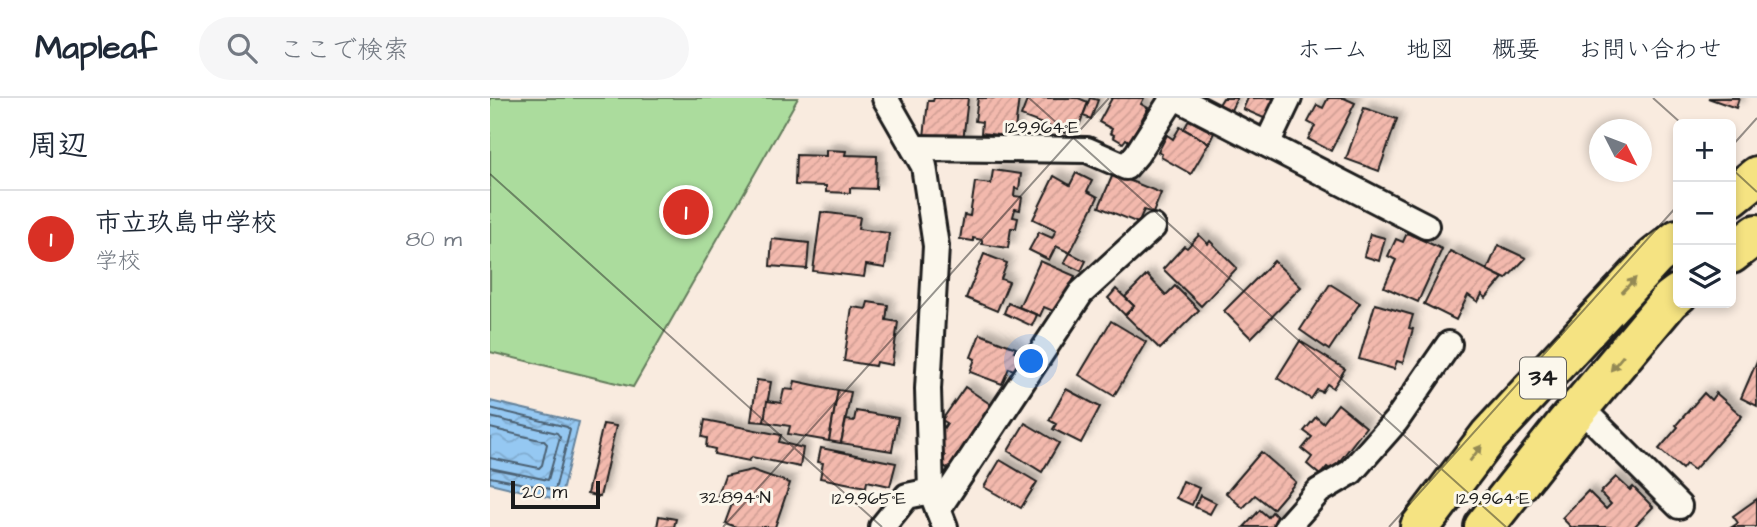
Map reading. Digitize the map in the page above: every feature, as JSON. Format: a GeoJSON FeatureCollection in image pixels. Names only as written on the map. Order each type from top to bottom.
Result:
{"type":"FeatureCollection","features":[{"type":"Feature","properties":{"kind":"highway"},"geometry":{"type":"LineString","coordinates":[[1736,193],[1757,176]]}},
{"type":"Feature","properties":{"kind":"highway"},"geometry":{"type":"LineString","coordinates":[[1736,250],[1757,233]]}},
{"type":"Feature","properties":{"kind":"highway","name":"34"},"geometry":{"type":"LineString","coordinates":[[1420,527],[1489,436],[1656,257],[1673,243]]}},
{"type":"Feature","properties":{"kind":"highway","name":"34"},"geometry":{"type":"LineString","coordinates":[[1484,527],[1673,298]]}},
{"type":"Feature","properties":{"kind":"street"},"geometry":{"type":"LineString","coordinates":[[886,98],[924,166],[936,246],[928,389],[938,509]]}},
{"type":"Feature","properties":{"kind":"street"},"geometry":{"type":"LineString","coordinates":[[914,148],[1087,150],[1126,167],[1175,98],[1426,226]]}},
{"type":"Feature","properties":{"kind":"street"},"geometry":{"type":"LineString","coordinates":[[1267,144],[1289,98]]}},
{"type":"Feature","properties":{"kind":"street"},"geometry":{"type":"LineString","coordinates":[[938,509],[1081,293],[1153,227]]}},
{"type":"Feature","properties":{"kind":"street"},"geometry":{"type":"LineString","coordinates":[[1287,527],[1318,491],[1351,472],[1396,421],[1449,344]]}},
{"type":"Feature","properties":{"kind":"street"},"geometry":{"type":"LineString","coordinates":[[1580,408],[1679,506]]}},
{"type":"Feature","properties":{"kind":"street"},"geometry":{"type":"LineString","coordinates":[[882,527],[907,496],[938,509]]}},
{"type":"Feature","properties":{"kind":"green space"},"geometry":{"type":"Polygon","coordinates":[[[490,98],[798,98],[633,387],[490,352],[490,98]]]}},
{"type":"Feature","properties":{"kind":"water"},"geometry":{"type":"Polygon","coordinates":[[[490,401],[579,422],[560,500],[490,483],[490,401]]]}},
{"type":"Feature","properties":{"kind":"building"},"geometry":{"type":"Polygon","coordinates":[[[934,98],[968,98],[963,141],[924,137],[928,101],[933,101],[934,98]]]}},
{"type":"Feature","properties":{"kind":"building"},"geometry":{"type":"Polygon","coordinates":[[[978,98],[1019,98],[1014,137],[981,133],[982,122],[975,121],[978,98]]]}},
{"type":"Feature","properties":{"kind":"building"},"geometry":{"type":"Polygon","coordinates":[[[1028,98],[1078,98],[1088,102],[1077,131],[1068,127],[1066,133],[1021,116],[1028,98]]]}},
{"type":"Feature","properties":{"kind":"building"},"geometry":{"type":"Polygon","coordinates":[[[1090,98],[1098,100],[1091,119],[1083,116],[1090,98]]]}},
{"type":"Feature","properties":{"kind":"building"},"geometry":{"type":"Polygon","coordinates":[[[1112,98],[1144,98],[1141,104],[1148,108],[1130,142],[1126,139],[1123,143],[1113,137],[1110,133],[1112,129],[1099,122],[1112,98]]]}},
{"type":"Feature","properties":{"kind":"building"},"geometry":{"type":"Polygon","coordinates":[[[1223,98],[1237,98],[1230,112],[1218,106],[1223,98]]]}},
{"type":"Feature","properties":{"kind":"building"},"geometry":{"type":"Polygon","coordinates":[[[1248,98],[1282,98],[1266,119],[1243,109],[1248,98]]]}},
{"type":"Feature","properties":{"kind":"building"},"geometry":{"type":"Polygon","coordinates":[[[1328,98],[1344,98],[1355,103],[1331,151],[1308,139],[1315,126],[1308,122],[1317,105],[1323,108],[1328,98]]]}},
{"type":"Feature","properties":{"kind":"building"},"geometry":{"type":"Polygon","coordinates":[[[1708,98],[1739,98],[1736,108],[1708,98]]]}},
{"type":"Feature","properties":{"kind":"building"},"geometry":{"type":"Polygon","coordinates":[[[1364,108],[1397,119],[1379,171],[1346,159],[1364,108]]]}},
{"type":"Feature","properties":{"kind":"building"},"geometry":{"type":"Polygon","coordinates":[[[1189,120],[1214,133],[1209,143],[1184,129],[1189,120]]]}},
{"type":"Feature","properties":{"kind":"building"},"geometry":{"type":"Polygon","coordinates":[[[1180,127],[1209,143],[1191,174],[1161,157],[1162,154],[1158,152],[1167,135],[1173,139],[1180,127]]]}},
{"type":"Feature","properties":{"kind":"building"},"geometry":{"type":"Polygon","coordinates":[[[826,150],[846,151],[845,155],[877,156],[876,189],[850,188],[850,193],[826,192],[826,186],[795,185],[796,155],[826,156],[826,150]]]}},
{"type":"Feature","properties":{"kind":"building"},"geometry":{"type":"Polygon","coordinates":[[[993,170],[1021,174],[1019,189],[1015,188],[1014,196],[1022,197],[1020,210],[1015,209],[1013,217],[1018,218],[1016,228],[1011,228],[1008,248],[982,244],[982,240],[973,238],[973,241],[960,239],[964,215],[970,216],[975,182],[991,184],[993,170]]]}},
{"type":"Feature","properties":{"kind":"building"},"geometry":{"type":"Polygon","coordinates":[[[1076,173],[1092,181],[1087,191],[1098,197],[1070,253],[1056,246],[1049,260],[1029,250],[1039,232],[1052,238],[1056,230],[1033,219],[1054,176],[1070,185],[1076,173]]]}},
{"type":"Feature","properties":{"kind":"building"},"geometry":{"type":"Polygon","coordinates":[[[1113,174],[1161,193],[1153,213],[1144,210],[1138,223],[1099,207],[1113,174]]]}},
{"type":"Feature","properties":{"kind":"building"},"geometry":{"type":"Polygon","coordinates":[[[821,212],[860,217],[858,229],[889,233],[885,268],[866,265],[864,277],[813,271],[821,212]]]}},
{"type":"Feature","properties":{"kind":"building"},"geometry":{"type":"Polygon","coordinates":[[[1407,233],[1442,249],[1418,302],[1384,287],[1396,260],[1388,256],[1396,239],[1403,242],[1407,233]]]}},
{"type":"Feature","properties":{"kind":"building"},"geometry":{"type":"Polygon","coordinates":[[[1370,234],[1385,238],[1379,261],[1364,256],[1370,234]]]}},
{"type":"Feature","properties":{"kind":"building"},"geometry":{"type":"Polygon","coordinates":[[[1199,235],[1208,244],[1210,241],[1237,268],[1201,306],[1163,269],[1184,246],[1187,248],[1199,235]]]}},
{"type":"Feature","properties":{"kind":"building"},"geometry":{"type":"Polygon","coordinates":[[[772,239],[809,243],[807,269],[770,266],[772,239]]]}},
{"type":"Feature","properties":{"kind":"building"},"geometry":{"type":"Polygon","coordinates":[[[1498,245],[1526,258],[1506,279],[1487,270],[1498,245]]]}},
{"type":"Feature","properties":{"kind":"building"},"geometry":{"type":"Polygon","coordinates":[[[1450,251],[1503,278],[1486,298],[1482,294],[1478,302],[1468,295],[1456,320],[1424,304],[1450,251]]]}},
{"type":"Feature","properties":{"kind":"building"},"geometry":{"type":"Polygon","coordinates":[[[1070,253],[1086,261],[1081,271],[1064,263],[1070,253]]]}},
{"type":"Feature","properties":{"kind":"building"},"geometry":{"type":"Polygon","coordinates":[[[984,254],[1007,263],[1001,279],[1009,282],[997,311],[966,298],[984,254]]]}},
{"type":"Feature","properties":{"kind":"building"},"geometry":{"type":"Polygon","coordinates":[[[1040,261],[1075,276],[1058,313],[1044,307],[1040,316],[1019,307],[1040,261]]]}},
{"type":"Feature","properties":{"kind":"building"},"geometry":{"type":"Polygon","coordinates":[[[1274,261],[1301,287],[1251,338],[1224,311],[1274,261]]]}},
{"type":"Feature","properties":{"kind":"building"},"geometry":{"type":"Polygon","coordinates":[[[1147,275],[1166,295],[1175,286],[1199,310],[1160,349],[1125,315],[1134,306],[1125,297],[1147,275]]]}},
{"type":"Feature","properties":{"kind":"building"},"geometry":{"type":"Polygon","coordinates":[[[1330,284],[1360,303],[1329,350],[1300,330],[1330,284]]]}},
{"type":"Feature","properties":{"kind":"building"},"geometry":{"type":"Polygon","coordinates":[[[1116,289],[1134,306],[1125,315],[1108,298],[1116,289]]]}},
{"type":"Feature","properties":{"kind":"building"},"geometry":{"type":"Polygon","coordinates":[[[868,302],[888,305],[886,320],[898,322],[892,365],[876,362],[875,366],[844,361],[852,307],[866,309],[868,302]]]}},
{"type":"Feature","properties":{"kind":"building"},"geometry":{"type":"Polygon","coordinates":[[[1008,303],[1037,315],[1032,326],[1004,313],[1008,303]]]}},
{"type":"Feature","properties":{"kind":"building"},"geometry":{"type":"Polygon","coordinates":[[[1375,304],[1413,315],[1409,328],[1413,329],[1403,363],[1397,361],[1394,369],[1359,359],[1375,304]]]}},
{"type":"Feature","properties":{"kind":"building"},"geometry":{"type":"Polygon","coordinates":[[[1111,321],[1146,342],[1114,396],[1079,375],[1111,321]]]}},
{"type":"Feature","properties":{"kind":"building"},"geometry":{"type":"Polygon","coordinates":[[[980,334],[1016,348],[1014,351],[1023,354],[1016,371],[1009,368],[1002,384],[970,372],[975,359],[971,357],[980,334]]]}},
{"type":"Feature","properties":{"kind":"building"},"geometry":{"type":"Polygon","coordinates":[[[1300,341],[1345,369],[1333,388],[1327,384],[1322,392],[1317,390],[1311,399],[1277,378],[1300,341]]]}},
{"type":"Feature","properties":{"kind":"building"},"geometry":{"type":"Polygon","coordinates":[[[1757,361],[1757,406],[1741,398],[1757,361]]]}},
{"type":"Feature","properties":{"kind":"building"},"geometry":{"type":"Polygon","coordinates":[[[757,380],[771,382],[764,422],[751,421],[757,380]]]}},
{"type":"Feature","properties":{"kind":"building"},"geometry":{"type":"Polygon","coordinates":[[[795,381],[838,390],[829,441],[788,434],[790,426],[764,422],[767,401],[781,403],[784,389],[793,390],[795,381]]]}},
{"type":"Feature","properties":{"kind":"building"},"geometry":{"type":"Polygon","coordinates":[[[965,387],[996,408],[951,471],[940,463],[945,456],[937,450],[942,444],[936,440],[947,423],[942,420],[965,387]]]}},
{"type":"Feature","properties":{"kind":"building"},"geometry":{"type":"Polygon","coordinates":[[[1066,389],[1100,407],[1081,443],[1053,429],[1056,424],[1049,420],[1066,389]]]}},
{"type":"Feature","properties":{"kind":"building"},"geometry":{"type":"Polygon","coordinates":[[[838,390],[851,392],[841,443],[829,441],[838,390]]]}},
{"type":"Feature","properties":{"kind":"building"},"geometry":{"type":"Polygon","coordinates":[[[1704,393],[1711,400],[1716,393],[1742,416],[1694,470],[1686,464],[1682,469],[1659,449],[1704,393]]]}},
{"type":"Feature","properties":{"kind":"building"},"geometry":{"type":"Polygon","coordinates":[[[1338,404],[1366,427],[1332,471],[1327,467],[1320,475],[1307,464],[1312,457],[1302,449],[1312,437],[1304,431],[1316,417],[1323,423],[1338,404]]]}},
{"type":"Feature","properties":{"kind":"building"},"geometry":{"type":"Polygon","coordinates":[[[856,411],[898,418],[892,451],[841,443],[846,420],[854,421],[856,411]]]}},
{"type":"Feature","properties":{"kind":"building"},"geometry":{"type":"Polygon","coordinates":[[[705,420],[781,435],[779,442],[803,448],[800,467],[752,457],[749,461],[714,454],[715,449],[706,447],[707,438],[702,437],[705,420]]]}},
{"type":"Feature","properties":{"kind":"building"},"geometry":{"type":"Polygon","coordinates":[[[1025,423],[1059,443],[1042,472],[1008,451],[1025,423]]]}},
{"type":"Feature","properties":{"kind":"building"},"geometry":{"type":"Polygon","coordinates":[[[603,424],[616,426],[600,497],[587,494],[603,424]]]}},
{"type":"Feature","properties":{"kind":"building"},"geometry":{"type":"Polygon","coordinates":[[[821,448],[896,463],[890,486],[867,481],[866,487],[820,478],[823,463],[818,462],[821,448]]]}},
{"type":"Feature","properties":{"kind":"building"},"geometry":{"type":"Polygon","coordinates":[[[1261,452],[1296,482],[1273,509],[1255,495],[1243,508],[1226,493],[1261,452]]]}},
{"type":"Feature","properties":{"kind":"building"},"geometry":{"type":"Polygon","coordinates":[[[1000,460],[1037,482],[1021,508],[984,487],[1000,460]]]}},
{"type":"Feature","properties":{"kind":"building"},"geometry":{"type":"Polygon","coordinates":[[[752,470],[790,483],[775,527],[736,527],[725,523],[732,504],[717,498],[725,476],[752,470]]]}},
{"type":"Feature","properties":{"kind":"building"},"geometry":{"type":"Polygon","coordinates":[[[1616,477],[1630,490],[1633,487],[1653,507],[1634,527],[1571,527],[1562,518],[1588,491],[1606,509],[1611,504],[1600,493],[1616,477]]]}},
{"type":"Feature","properties":{"kind":"building"},"geometry":{"type":"Polygon","coordinates":[[[1183,481],[1199,488],[1192,505],[1176,498],[1183,481]]]}},
{"type":"Feature","properties":{"kind":"building"},"geometry":{"type":"Polygon","coordinates":[[[1200,495],[1216,503],[1210,514],[1195,507],[1200,495]]]}},
{"type":"Feature","properties":{"kind":"building"},"geometry":{"type":"Polygon","coordinates":[[[1757,499],[1757,527],[1732,527],[1738,523],[1733,516],[1757,499]]]}},
{"type":"Feature","properties":{"kind":"building"},"geometry":{"type":"Polygon","coordinates":[[[1260,510],[1268,517],[1272,512],[1282,521],[1277,527],[1244,527],[1260,510]]]}},
{"type":"Feature","properties":{"kind":"building"},"geometry":{"type":"Polygon","coordinates":[[[659,516],[676,519],[674,527],[657,527],[659,516]]]}},
{"type":"Feature","properties":{"kind":"place","name":"市立玖島中学校"},"geometry":{"type":"Point","coordinates":[686,212]}}]}
